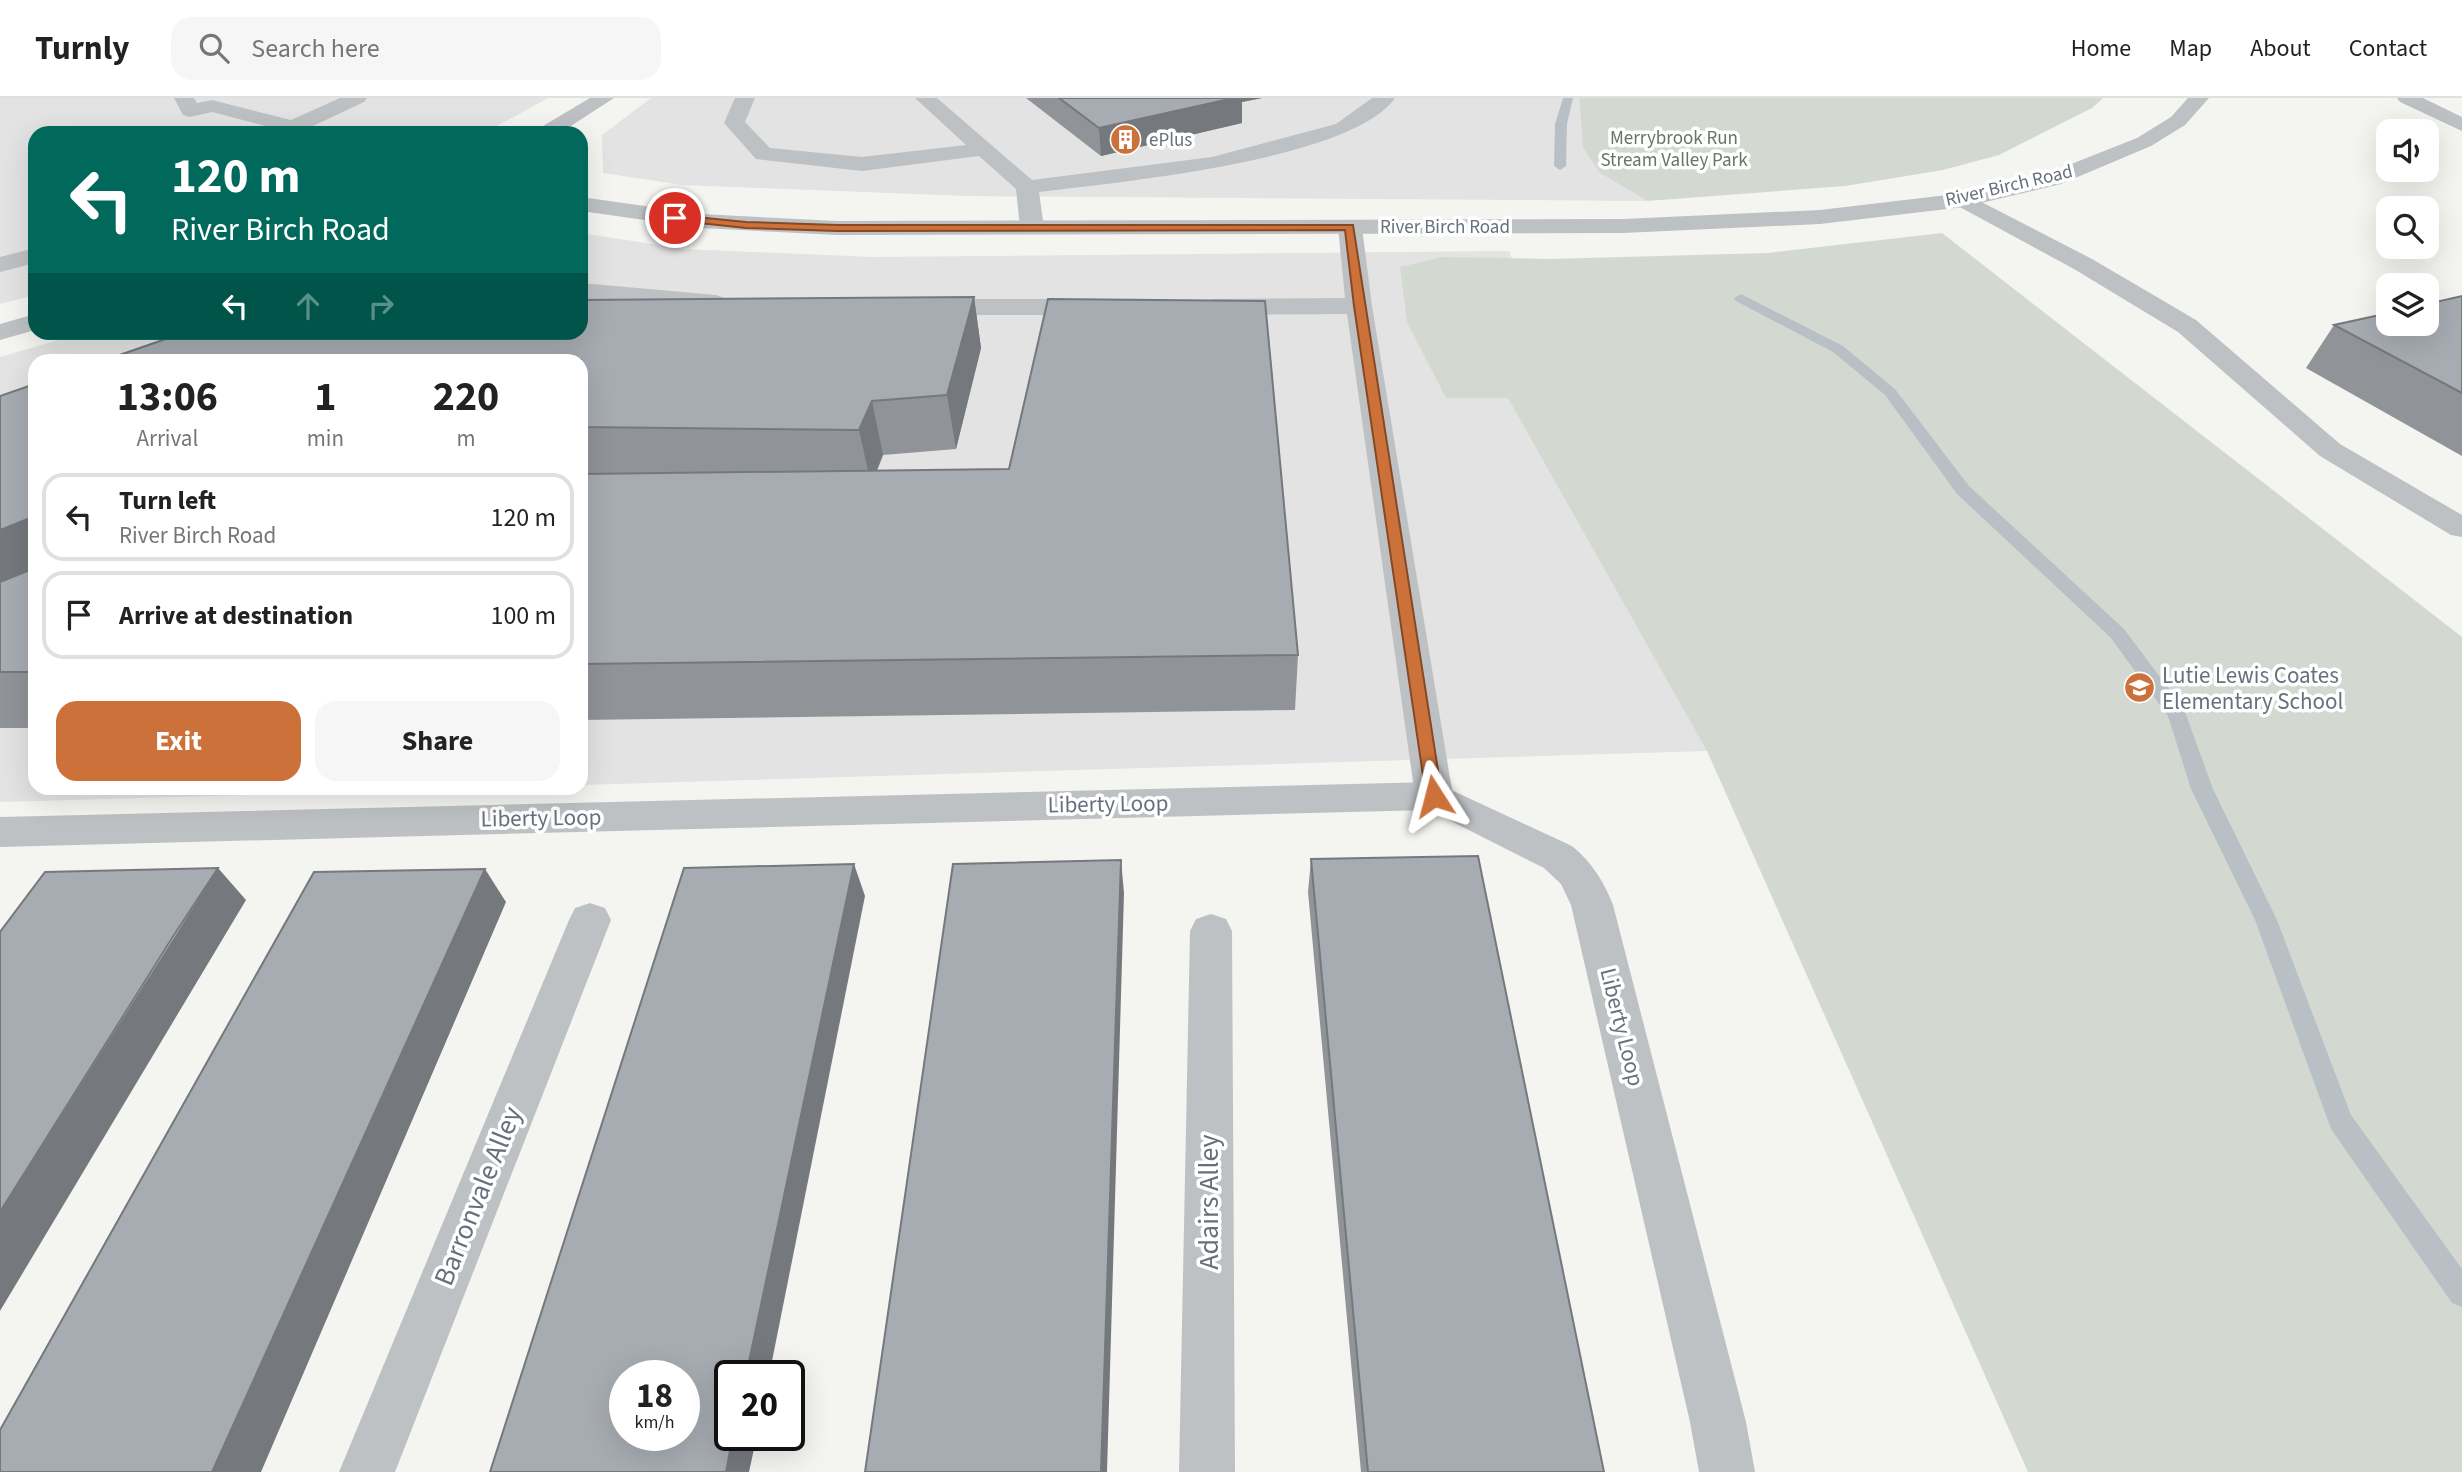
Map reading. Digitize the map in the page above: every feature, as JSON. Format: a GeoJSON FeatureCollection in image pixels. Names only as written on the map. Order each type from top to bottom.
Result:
{"type":"FeatureCollection","features":[{"type":"Feature","properties":{"kind":"street"},"geometry":{"type":"LineString","coordinates":[[295,126],[357,98]]}},
{"type":"Feature","properties":{"kind":"street"},"geometry":{"type":"LineString","coordinates":[[557,126],[604,98]]}},
{"type":"Feature","properties":{"kind":"street"},"geometry":{"type":"LineString","coordinates":[[745,98],[734,124],[764,154],[863,164],[984,149]]}},
{"type":"Feature","properties":{"kind":"street"},"geometry":{"type":"LineString","coordinates":[[925,98],[1027,187],[1032,228]]}},
{"type":"Feature","properties":{"kind":"street"},"geometry":{"type":"LineString","coordinates":[[1027,187],[1213,163],[1343,128],[1383,98]]}},
{"type":"Feature","properties":{"kind":"street","name":"River Birch Road"},"geometry":{"type":"LineString","coordinates":[[588,205],[649,215],[746,225],[837,228],[1623,226],[1820,217],[1964,200],[2053,179],[2144,142],[2178,121],[2199,98]]}},
{"type":"Feature","properties":{"kind":"street"},"geometry":{"type":"LineString","coordinates":[[2407,98],[2462,125]]}},
{"type":"Feature","properties":{"kind":"street"},"geometry":{"type":"LineString","coordinates":[[197,126],[187,105],[221,102],[290,126]]}},
{"type":"Feature","properties":{"kind":"street"},"geometry":{"type":"LineString","coordinates":[[1964,200],[2083,264],[2187,327],[2330,450],[2462,528]]}},
{"type":"Feature","properties":{"kind":"street"},"geometry":{"type":"LineString","coordinates":[[1350,227],[1359,306],[1434,796]]}},
{"type":"Feature","properties":{"kind":"street"},"geometry":{"type":"LineString","coordinates":[[0,265],[28,257]]}},
{"type":"Feature","properties":{"kind":"street"},"geometry":{"type":"LineString","coordinates":[[588,291],[736,304]]}},
{"type":"Feature","properties":{"kind":"street"},"geometry":{"type":"LineString","coordinates":[[1191,307],[1359,306]]}},
{"type":"Feature","properties":{"kind":"street"},"geometry":{"type":"LineString","coordinates":[[904,307],[1121,307]]}},
{"type":"Feature","properties":{"kind":"street"},"geometry":{"type":"LineString","coordinates":[[0,332],[28,325]]}},
{"type":"Feature","properties":{"kind":"street","name":"Liberty Loop"},"geometry":{"type":"LineString","coordinates":[[0,832],[1434,796],[1551,853],[1576,870],[1585,885],[1704,1367],[1727,1472]]}},
{"type":"Feature","properties":{"kind":"street","name":"Barronvale Alley"},"geometry":{"type":"LineString","coordinates":[[367,1472],[590,920]]}},
{"type":"Feature","properties":{"kind":"street","name":"Adairs Alley"},"geometry":{"type":"LineString","coordinates":[[1208,1472],[1211,931]]}},
{"type":"Feature","properties":{"kind":"shaded area"},"geometry":{"type":"Polygon","coordinates":[[[0,98],[548,98],[497,126],[28,126],[28,297],[0,304],[0,98]]]}},
{"type":"Feature","properties":{"kind":"shaded area"},"geometry":{"type":"Polygon","coordinates":[[[651,98],[1579,98],[1583,148],[1600,173],[1647,201],[966,196],[683,185],[603,173],[602,135],[651,98]]]}},
{"type":"Feature","properties":{"kind":"shaded area"},"geometry":{"type":"Polygon","coordinates":[[[588,234],[684,249],[873,257],[1509,251],[1707,751],[588,785],[588,354],[28,354],[28,795],[247,795],[0,802],[0,357],[58,340],[588,340],[588,234]]]}},
{"type":"Feature","properties":{"kind":"green space","name":"Merrybrook Run Stream Valley Park"},"geometry":{"type":"Polygon","coordinates":[[[1579,98],[2103,98],[2092,108],[1999,155],[1943,170],[1845,186],[1647,201],[1600,173],[1583,148],[1579,98]]]}},
{"type":"Feature","properties":{"kind":"green space","name":"Lutie Lewis Coates Elementary School"},"geometry":{"type":"Polygon","coordinates":[[[1942,233],[2462,637],[2462,1472],[2028,1472],[1707,751],[1508,398],[1446,398],[1407,322],[1400,267],[1442,257],[1550,259],[1768,253],[1942,233]]]}},
{"type":"Feature","properties":{"kind":"building"},"geometry":{"type":"Polygon","coordinates":[[[1059,98],[1234,98],[1099,128],[1059,98]]]}},
{"type":"Feature","properties":{"kind":"building"},"geometry":{"type":"Polygon","coordinates":[[[2462,296],[2462,393],[2334,325],[2376,316],[2376,336],[2439,336],[2439,301],[2462,296]]]}},
{"type":"Feature","properties":{"kind":"building"},"geometry":{"type":"Polygon","coordinates":[[[974,297],[947,395],[872,401],[859,430],[588,427],[588,354],[122,354],[163,340],[588,340],[588,300],[974,297]]]}},
{"type":"Feature","properties":{"kind":"building"},"geometry":{"type":"Polygon","coordinates":[[[1048,299],[1265,301],[1298,655],[588,664],[588,474],[1009,469],[1048,299]]]}},
{"type":"Feature","properties":{"kind":"building"},"geometry":{"type":"Polygon","coordinates":[[[28,386],[28,519],[0,530],[0,396],[28,386]]]}},
{"type":"Feature","properties":{"kind":"building"},"geometry":{"type":"Polygon","coordinates":[[[28,571],[28,672],[0,672],[0,582],[28,571]]]}},
{"type":"Feature","properties":{"kind":"building"},"geometry":{"type":"Polygon","coordinates":[[[1478,856],[1604,1472],[1368,1472],[1311,859],[1478,856]]]}},
{"type":"Feature","properties":{"kind":"building"},"geometry":{"type":"Polygon","coordinates":[[[1121,860],[1101,1472],[865,1472],[953,864],[1121,860]]]}},
{"type":"Feature","properties":{"kind":"building"},"geometry":{"type":"Polygon","coordinates":[[[854,864],[749,1360],[714,1360],[714,1451],[730,1451],[726,1472],[490,1472],[684,868],[854,864]]]}},
{"type":"Feature","properties":{"kind":"building"},"geometry":{"type":"Polygon","coordinates":[[[218,868],[0,1212],[0,932],[45,872],[218,868]]]}},
{"type":"Feature","properties":{"kind":"building"},"geometry":{"type":"Polygon","coordinates":[[[485,869],[212,1472],[0,1472],[0,1430],[314,872],[485,869]]]}},
{"type":"Feature","properties":{"kind":"waterway"},"geometry":{"type":"LineString","coordinates":[[1560,166],[1561,124],[1568,98]]}},
{"type":"Feature","properties":{"kind":"waterway"},"geometry":{"type":"LineString","coordinates":[[1741,298],[1838,349],[1890,392],[1963,490],[2117,633],[2177,714],[2202,789],[2266,920],[2340,1121],[2462,1293]]}},
{"type":"Feature","properties":{"kind":"place","name":"ePlus"},"geometry":{"type":"Point","coordinates":[1126,140]}},
{"type":"Feature","properties":{"kind":"place","name":"Lutie Lewis Coates Elementary School"},"geometry":{"type":"Point","coordinates":[2139,688]}},
{"type":"Feature","properties":{"kind":"route"},"geometry":{"type":"LineString","coordinates":[[675,218],[746,225],[837,228],[1350,227],[1359,306],[1434,796]]}}]}
